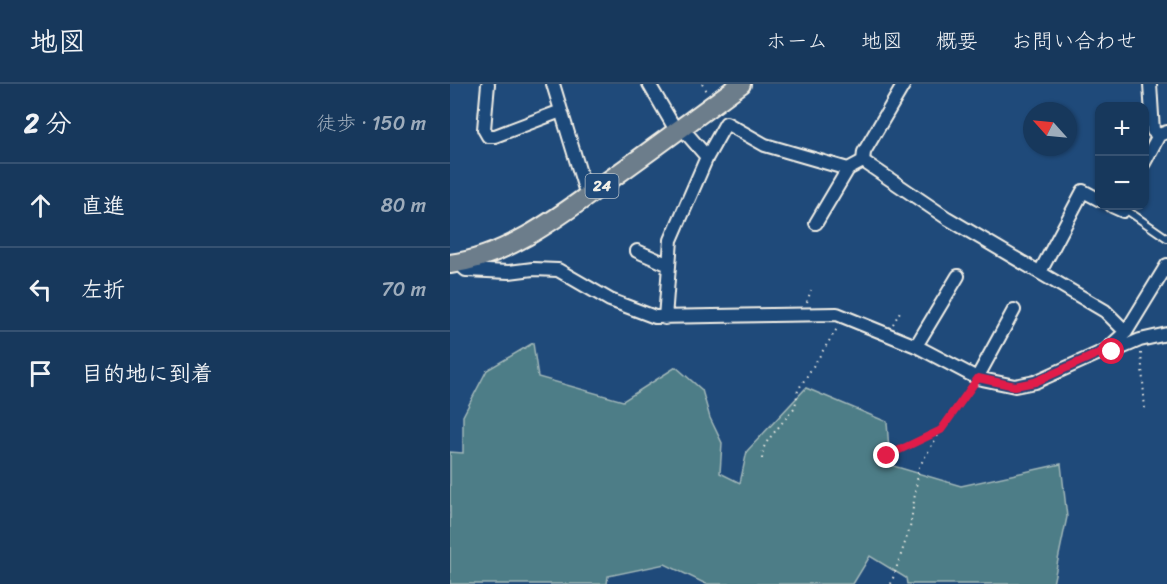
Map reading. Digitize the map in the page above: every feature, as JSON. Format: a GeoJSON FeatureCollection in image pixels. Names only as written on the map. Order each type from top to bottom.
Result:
{"type":"FeatureCollection","features":[{"type":"Feature","properties":{"kind":"main road","name":"24"},"geometry":{"type":"LineString","coordinates":[[454,263],[511,244],[587,196],[741,84]]}},
{"type":"Feature","properties":{"kind":"street"},"geometry":{"type":"LineString","coordinates":[[488,84],[484,129],[488,136],[495,136],[561,111]]}},
{"type":"Feature","properties":{"kind":"street"},"geometry":{"type":"LineString","coordinates":[[553,84],[587,196]]}},
{"type":"Feature","properties":{"kind":"street"},"geometry":{"type":"LineString","coordinates":[[649,84],[680,130],[707,157]]}},
{"type":"Feature","properties":{"kind":"street"},"geometry":{"type":"LineString","coordinates":[[863,160],[864,152],[904,84]]}},
{"type":"Feature","properties":{"kind":"street"},"geometry":{"type":"LineString","coordinates":[[1149,156],[1163,134],[1153,131],[1150,84]]}},
{"type":"Feature","properties":{"kind":"street"},"geometry":{"type":"LineString","coordinates":[[665,318],[671,240],[707,157],[726,123],[765,145],[848,169]]}},
{"type":"Feature","properties":{"kind":"street"},"geometry":{"type":"LineString","coordinates":[[816,223],[848,169],[863,160]]}},
{"type":"Feature","properties":{"kind":"street"},"geometry":{"type":"LineString","coordinates":[[863,160],[947,218],[1105,311],[1126,332]]}},
{"type":"Feature","properties":{"kind":"street"},"geometry":{"type":"LineString","coordinates":[[1040,272],[1083,191],[1095,197]]}},
{"type":"Feature","properties":{"kind":"street"},"geometry":{"type":"LineString","coordinates":[[637,251],[669,265]]}},
{"type":"Feature","properties":{"kind":"street"},"geometry":{"type":"LineString","coordinates":[[454,263],[466,270],[509,272],[533,269],[558,270],[628,308],[665,318],[814,314],[844,316],[916,346],[978,378],[1015,386],[1035,382],[1106,350],[1126,332],[1167,265]]}},
{"type":"Feature","properties":{"kind":"street"},"geometry":{"type":"LineString","coordinates":[[916,346],[958,276]]}},
{"type":"Feature","properties":{"kind":"street"},"geometry":{"type":"LineString","coordinates":[[978,378],[1014,310]]}},
{"type":"Feature","properties":{"kind":"street"},"geometry":{"type":"LineString","coordinates":[[1106,350],[1112,352],[1140,340],[1167,334]]}},
{"type":"Feature","properties":{"kind":"lane"},"geometry":{"type":"LineString","coordinates":[[1126,210],[1167,238]]}},
{"type":"Feature","properties":{"kind":"path"},"geometry":{"type":"LineString","coordinates":[[887,334],[901,310]]}},
{"type":"Feature","properties":{"kind":"path"},"geometry":{"type":"LineString","coordinates":[[762,459],[768,440],[795,407],[798,390],[844,316]]}},
{"type":"Feature","properties":{"kind":"path"},"geometry":{"type":"LineString","coordinates":[[1140,340],[1145,410]]}},
{"type":"Feature","properties":{"kind":"path"},"geometry":{"type":"LineString","coordinates":[[891,584],[910,528],[919,467],[941,430],[978,378]]}},
{"type":"Feature","properties":{"kind":"path"},"geometry":{"type":"LineString","coordinates":[[887,456],[941,430]]}},
{"type":"Feature","properties":{"kind":"green space"},"geometry":{"type":"Polygon","coordinates":[[[533,343],[538,377],[623,401],[676,367],[702,390],[710,418],[722,443],[720,473],[740,483],[747,451],[806,388],[887,422],[890,465],[961,486],[1061,464],[1067,517],[1053,584],[907,584],[906,578],[870,556],[853,584],[706,584],[665,564],[608,576],[607,584],[450,584],[450,452],[463,453],[463,416],[487,370],[533,343]]]}},
{"type":"Feature","properties":{"kind":"route"},"geometry":{"type":"LineString","coordinates":[[887,456],[941,430],[978,378],[1015,386],[1035,382],[1106,350],[1112,352]]}}]}
